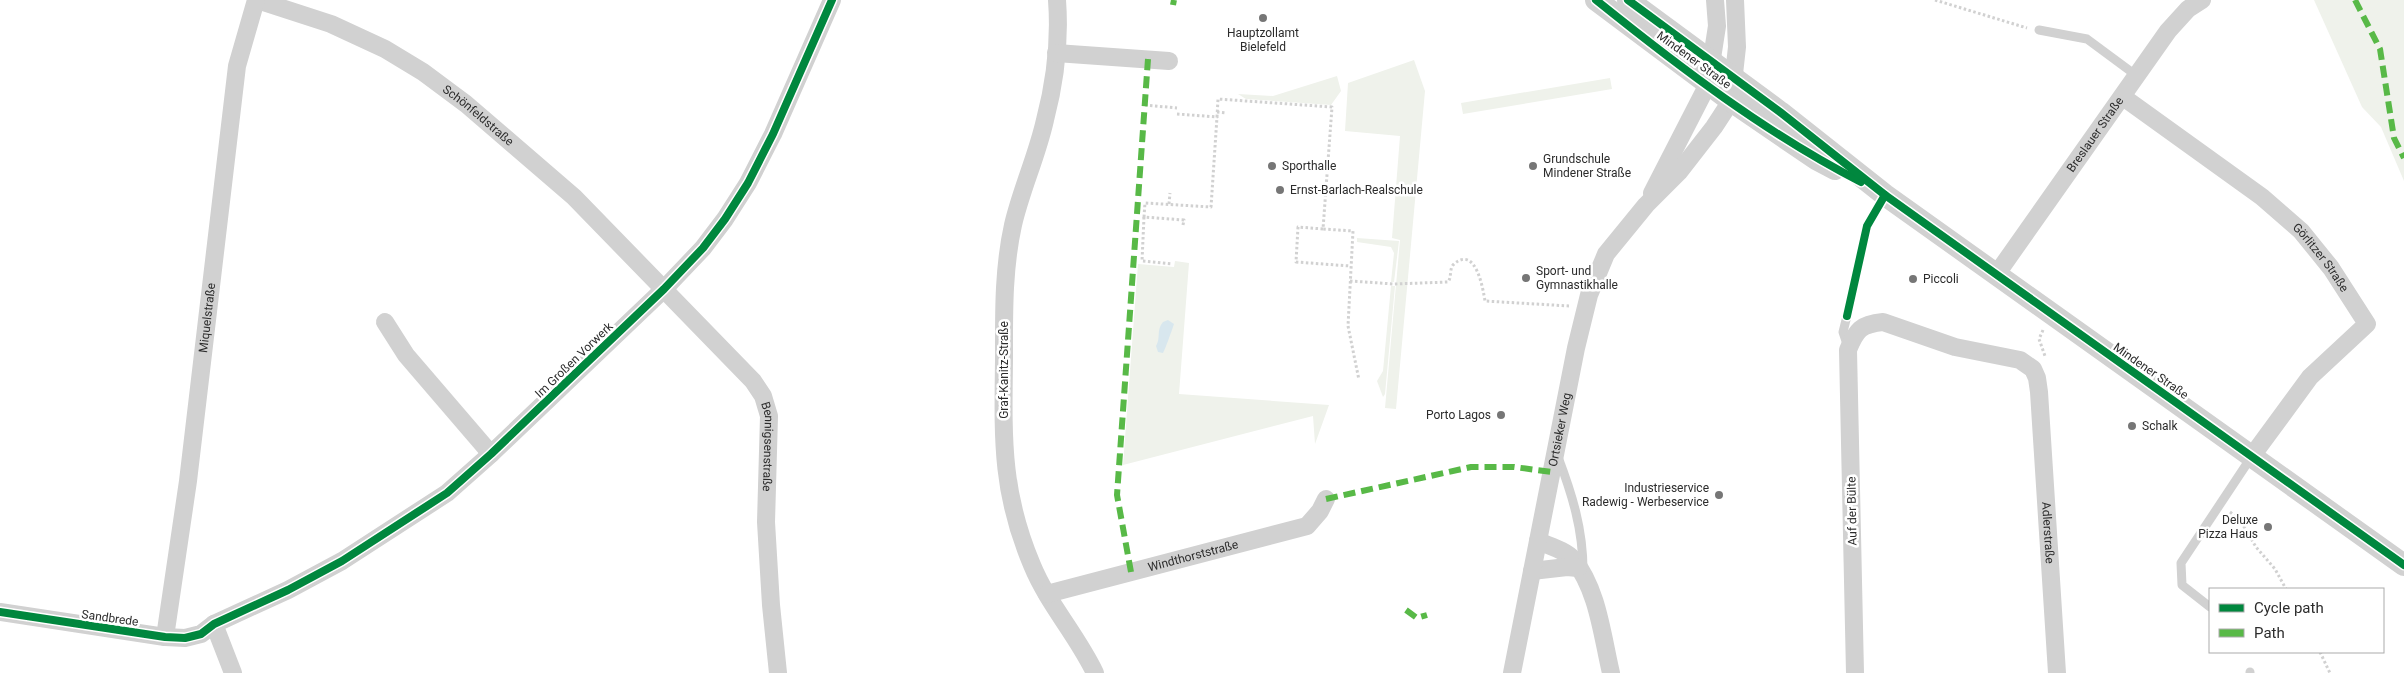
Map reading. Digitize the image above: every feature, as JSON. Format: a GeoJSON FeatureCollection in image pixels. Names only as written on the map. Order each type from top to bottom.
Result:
{"type":"FeatureCollection","features":[{"type":"Feature","properties":{"kind":"street","name":"Schönfeldstraße"},"geometry":{"type":"LineString","coordinates":[[256,0],[331,24],[385,49],[424,72],[466,104],[574,197],[664,289]]}},
{"type":"Feature","properties":{"kind":"street","name":"Miquelstraße"},"geometry":{"type":"LineString","coordinates":[[165,637],[188,481],[238,66],[256,0]]}},
{"type":"Feature","properties":{"kind":"street","name":"Im Großen Vorwerk"},"geometry":{"type":"LineString","coordinates":[[214,624],[288,590],[349,556],[447,493],[491,454],[664,289],[703,248],[748,183],[773,134],[832,0]]}},
{"type":"Feature","properties":{"kind":"street","name":"Graf-Kanitz-Straße"},"geometry":{"type":"LineString","coordinates":[[1057,0],[1056,53],[1045,120],[1013,224],[1007,261],[1004,302],[1004,452],[1012,510],[1022,541],[1047,594],[1084,650],[1095,673]]}},
{"type":"Feature","properties":{"kind":"street","name":"Mindener Straße"},"geometry":{"type":"LineString","coordinates":[[1596,0],[1731,101],[1816,159],[1885,195]]}},
{"type":"Feature","properties":{"kind":"street","name":"Mindener Straße"},"geometry":{"type":"LineString","coordinates":[[1628,0],[1836,155],[1885,195],[2404,566]]}},
{"type":"Feature","properties":{"kind":"street","name":"Ortsieker Weg"},"geometry":{"type":"LineString","coordinates":[[1646,204],[1708,84],[1717,26],[1715,0]]}},
{"type":"Feature","properties":{"kind":"street","name":"Ortsieker Weg"},"geometry":{"type":"LineString","coordinates":[[1512,673],[1585,306],[1606,254],[1646,204],[1679,172],[1714,127],[1731,101],[1738,47],[1735,0]]}},
{"type":"Feature","properties":{"kind":"street","name":"Breslauer Straße"},"geometry":{"type":"LineString","coordinates":[[1996,274],[2168,31],[2188,9],[2202,0]]}},
{"type":"Feature","properties":{"kind":"street"},"geometry":{"type":"LineString","coordinates":[[1056,53],[1169,61]]}},
{"type":"Feature","properties":{"kind":"street","name":"Görlitzer Straße"},"geometry":{"type":"LineString","coordinates":[[2123,97],[2262,197],[2300,231],[2331,268],[2367,324],[2310,377],[2252,456]]}},
{"type":"Feature","properties":{"kind":"street","name":"Bennigsenstraße"},"geometry":{"type":"LineString","coordinates":[[664,289],[752,381],[765,403],[769,416],[767,531],[771,604],[778,673]]}},
{"type":"Feature","properties":{"kind":"street"},"geometry":{"type":"LineString","coordinates":[[384,322],[406,355],[491,454]]}},
{"type":"Feature","properties":{"kind":"street","name":"Adlerstraße"},"geometry":{"type":"LineString","coordinates":[[1848,350],[1854,335],[1861,328],[1872,323],[1883,322],[1955,347],[2020,360],[2033,369],[2037,378],[2039,392],[2057,673]]}},
{"type":"Feature","properties":{"kind":"street","name":"Auf der Bülte"},"geometry":{"type":"LineString","coordinates":[[1848,350],[1854,673]]}},
{"type":"Feature","properties":{"kind":"street","name":"Windthorststraße"},"geometry":{"type":"LineString","coordinates":[[1047,594],[1308,526],[1320,511],[1326,499]]}},
{"type":"Feature","properties":{"kind":"street"},"geometry":{"type":"LineString","coordinates":[[1538,541],[1558,549],[1572,558],[1590,585],[1611,673]]}},
{"type":"Feature","properties":{"kind":"street"},"geometry":{"type":"LineString","coordinates":[[1532,571],[1581,571]]}},
{"type":"Feature","properties":{"kind":"street","name":"Sandbrede"},"geometry":{"type":"LineString","coordinates":[[0,612],[165,637]]}},
{"type":"Feature","properties":{"kind":"street"},"geometry":{"type":"LineString","coordinates":[[165,637],[196,624],[214,624],[233,673]]}},
{"type":"Feature","properties":{"kind":"lane"},"geometry":{"type":"LineString","coordinates":[[2039,30],[2087,39],[2136,76]]}},
{"type":"Feature","properties":{"kind":"lane","name":"Auf der Bülte"},"geometry":{"type":"LineString","coordinates":[[1846,316],[1843,332],[1848,350]]}},
{"type":"Feature","properties":{"kind":"lane"},"geometry":{"type":"LineString","coordinates":[[1556,452],[1575,505],[1583,546],[1581,571]]}},
{"type":"Feature","properties":{"kind":"lane"},"geometry":{"type":"LineString","coordinates":[[2209,606],[2182,586],[2180,563],[2252,456]]}},
{"type":"Feature","properties":{"kind":"path"},"geometry":{"type":"LineString","coordinates":[[1935,0],[2018,27],[2039,30]]}},
{"type":"Feature","properties":{"kind":"path"},"geometry":{"type":"LineString","coordinates":[[1172,264],[1142,261],[1145,203],[1210,207],[1218,99],[1332,107],[1322,229]]}},
{"type":"Feature","properties":{"kind":"path"},"geometry":{"type":"LineString","coordinates":[[1145,105],[1177,108]]}},
{"type":"Feature","properties":{"kind":"path"},"geometry":{"type":"LineString","coordinates":[[1177,114],[1217,115],[1226,113]]}},
{"type":"Feature","properties":{"kind":"path"},"geometry":{"type":"LineString","coordinates":[[1169,204],[1170,193]]}},
{"type":"Feature","properties":{"kind":"path"},"geometry":{"type":"LineString","coordinates":[[1144,217],[1184,220],[1183,225]]}},
{"type":"Feature","properties":{"kind":"path"},"geometry":{"type":"LineString","coordinates":[[1350,266],[1296,262],[1298,227],[1353,231],[1348,326],[1359,380]]}},
{"type":"Feature","properties":{"kind":"path"},"geometry":{"type":"LineString","coordinates":[[1350,281],[1394,284],[1448,282],[1452,266],[1457,262],[1465,261],[1472,263],[1478,271],[1485,301],[1585,306]]}},
{"type":"Feature","properties":{"kind":"path"},"geometry":{"type":"LineString","coordinates":[[2047,361],[2038,339],[2051,313]]}},
{"type":"Feature","properties":{"kind":"path"},"geometry":{"type":"LineString","coordinates":[[2219,503],[2240,520],[2256,547],[2276,569],[2286,588]]}},
{"type":"Feature","properties":{"kind":"path"},"geometry":{"type":"LineString","coordinates":[[2320,653],[2330,673]]}},
{"type":"Feature","properties":{"kind":"shaded area"},"geometry":{"type":"Polygon","coordinates":[[[2314,0],[2404,0],[2404,181],[2381,127],[2362,107],[2314,0]]]}},
{"type":"Feature","properties":{"kind":"shaded area"},"geometry":{"type":"Polygon","coordinates":[[[1414,60],[1425,91],[1396,409],[1385,408],[1400,240],[1392,238],[1400,136],[1345,131],[1348,83],[1414,60]]]}},
{"type":"Feature","properties":{"kind":"shaded area"},"geometry":{"type":"Polygon","coordinates":[[[1337,76],[1341,91],[1331,105],[1246,99],[1238,94],[1273,96],[1337,76]]]}},
{"type":"Feature","properties":{"kind":"shaded area"},"geometry":{"type":"Polygon","coordinates":[[[1610,78],[1612,89],[1463,114],[1461,103],[1610,78]]]}},
{"type":"Feature","properties":{"kind":"shaded area"},"geometry":{"type":"Polygon","coordinates":[[[1357,238],[1399,241],[1394,282],[1391,282],[1394,253],[1391,247],[1357,242],[1357,238]]]}},
{"type":"Feature","properties":{"kind":"shaded area"},"geometry":{"type":"Polygon","coordinates":[[[1175,261],[1189,263],[1179,394],[1329,405],[1315,444],[1313,416],[1123,465],[1138,264],[1174,267],[1175,261]]]}},
{"type":"Feature","properties":{"kind":"shaded area"},"geometry":{"type":"Polygon","coordinates":[[[1391,286],[1395,286],[1385,394],[1383,397],[1377,381],[1383,371],[1391,286]]]}},
{"type":"Feature","properties":{"kind":"shaded area"},"geometry":{"type":"Polygon","coordinates":[[[1168,320],[1174,324],[1163,353],[1158,352],[1156,346],[1160,328],[1163,322],[1168,320]]]}},
{"type":"Feature","properties":{"kind":"marked path"},"geometry":{"type":"LineString","coordinates":[[1173,5],[1174,0]]}},
{"type":"Feature","properties":{"kind":"marked path"},"geometry":{"type":"LineString","coordinates":[[2355,0],[2380,49],[2394,138],[2404,158]]}},
{"type":"Feature","properties":{"kind":"marked path"},"geometry":{"type":"LineString","coordinates":[[1131,572],[1117,495],[1148,59]]}},
{"type":"Feature","properties":{"kind":"marked path"},"geometry":{"type":"LineString","coordinates":[[1326,499],[1471,467],[1514,467],[1552,472]]}},
{"type":"Feature","properties":{"kind":"marked path"},"geometry":{"type":"LineString","coordinates":[[1406,610],[1417,618],[1427,615]]}},
{"type":"Feature","properties":{"kind":"cycle path"},"geometry":{"type":"LineString","coordinates":[[0,612],[165,637],[185,638],[201,634],[214,624],[288,590],[342,561],[447,493],[491,454],[664,289],[703,248],[725,219],[748,183],[773,134],[832,0]]}},
{"type":"Feature","properties":{"kind":"cycle path"},"geometry":{"type":"LineString","coordinates":[[1596,0],[1659,50],[1757,121],[1791,143],[1861,182]]}},
{"type":"Feature","properties":{"kind":"cycle path"},"geometry":{"type":"LineString","coordinates":[[1628,0],[1780,112],[1885,195],[2404,565]]}},
{"type":"Feature","properties":{"kind":"cycle path"},"geometry":{"type":"LineString","coordinates":[[1847,316],[1867,226],[1885,195]]}},
{"type":"Feature","properties":{"kind":"place","name":"Hauptzollamt Bielefeld"},"geometry":{"type":"Point","coordinates":[1263,18]}},
{"type":"Feature","properties":{"kind":"place","name":"Sporthalle"},"geometry":{"type":"Point","coordinates":[1272,166]}},
{"type":"Feature","properties":{"kind":"place","name":"Grundschule Mindener Straße"},"geometry":{"type":"Point","coordinates":[1533,166]}},
{"type":"Feature","properties":{"kind":"place","name":"Ernst-Barlach-Realschule"},"geometry":{"type":"Point","coordinates":[1280,190]}},
{"type":"Feature","properties":{"kind":"place","name":"Sport- und Gymnastikhalle"},"geometry":{"type":"Point","coordinates":[1526,278]}},
{"type":"Feature","properties":{"kind":"place","name":"Piccoli"},"geometry":{"type":"Point","coordinates":[1913,279]}},
{"type":"Feature","properties":{"kind":"place","name":"Porto Lagos"},"geometry":{"type":"Point","coordinates":[1501,415]}},
{"type":"Feature","properties":{"kind":"place","name":"Schalk"},"geometry":{"type":"Point","coordinates":[2132,426]}},
{"type":"Feature","properties":{"kind":"place","name":"Industrieservice Radewig - Werbeservice"},"geometry":{"type":"Point","coordinates":[1719,495]}},
{"type":"Feature","properties":{"kind":"place","name":"Deluxe Pizza Haus"},"geometry":{"type":"Point","coordinates":[2268,527]}}]}
